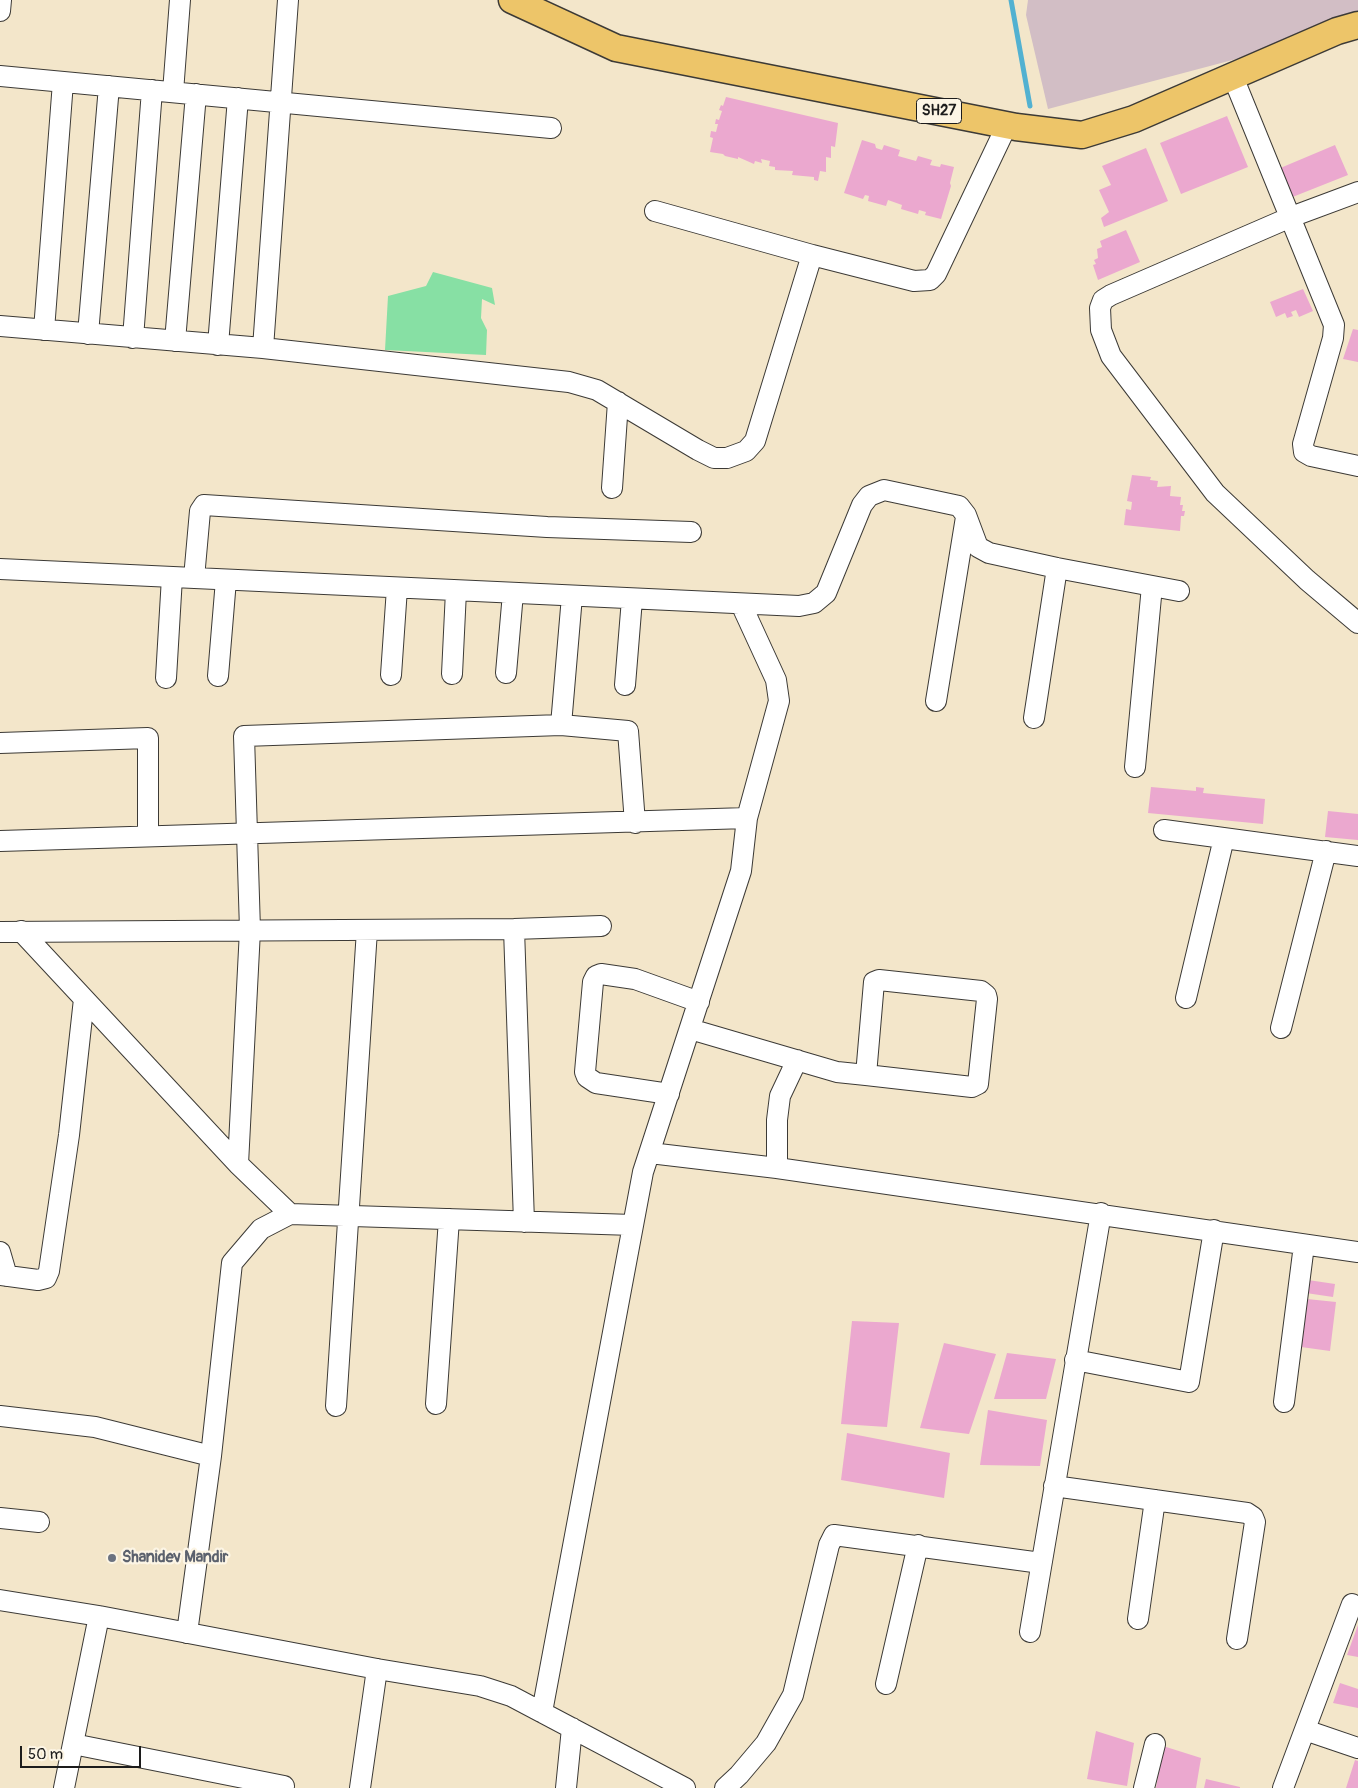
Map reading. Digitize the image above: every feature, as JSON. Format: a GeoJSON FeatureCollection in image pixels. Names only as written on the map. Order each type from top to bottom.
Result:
{"type":"FeatureCollection","features":[{"type":"Feature","properties":{"kind":"main road","name":"SH27"},"geometry":{"type":"LineString","coordinates":[[512,0],[616,48],[1007,125],[1082,135],[1134,119],[1337,31],[1358,25]]}},
{"type":"Feature","properties":{"kind":"street"},"geometry":{"type":"LineString","coordinates":[[0,11],[1,0]]}},
{"type":"Feature","properties":{"kind":"street"},"geometry":{"type":"LineString","coordinates":[[173,92],[180,0]]}},
{"type":"Feature","properties":{"kind":"street"},"geometry":{"type":"LineString","coordinates":[[263,348],[288,0]]}},
{"type":"Feature","properties":{"kind":"street"},"geometry":{"type":"LineString","coordinates":[[0,76],[551,128]]}},
{"type":"Feature","properties":{"kind":"street"},"geometry":{"type":"LineString","coordinates":[[1233,77],[1334,325],[1333,338],[1303,444],[1304,452],[1311,456],[1358,466]]}},
{"type":"Feature","properties":{"kind":"street"},"geometry":{"type":"LineString","coordinates":[[44,330],[64,82]]}},
{"type":"Feature","properties":{"kind":"street"},"geometry":{"type":"LineString","coordinates":[[88,334],[109,86]]}},
{"type":"Feature","properties":{"kind":"street"},"geometry":{"type":"LineString","coordinates":[[133,338],[152,90]]}},
{"type":"Feature","properties":{"kind":"street"},"geometry":{"type":"LineString","coordinates":[[174,341],[196,94]]}},
{"type":"Feature","properties":{"kind":"street"},"geometry":{"type":"LineString","coordinates":[[218,344],[238,98]]}},
{"type":"Feature","properties":{"kind":"street"},"geometry":{"type":"LineString","coordinates":[[655,211],[812,255],[914,281],[930,280],[936,274],[1007,125]]}},
{"type":"Feature","properties":{"kind":"street"},"geometry":{"type":"LineString","coordinates":[[1358,192],[1291,216],[1112,295],[1103,300],[1100,308],[1101,330],[1111,356],[1215,493],[1307,580],[1358,623]]}},
{"type":"Feature","properties":{"kind":"street"},"geometry":{"type":"LineString","coordinates":[[0,326],[263,348],[542,378],[584,386],[618,402],[698,450],[714,458],[727,458],[746,451],[755,441],[812,255]]}},
{"type":"Feature","properties":{"kind":"street"},"geometry":{"type":"LineString","coordinates":[[612,488],[618,402]]}},
{"type":"Feature","properties":{"kind":"street"},"geometry":{"type":"LineString","coordinates":[[0,569],[799,606],[814,602],[820,598],[829,586],[862,505],[874,493],[889,490],[954,504],[962,509],[978,547],[983,551],[1057,568],[1179,590]]}},
{"type":"Feature","properties":{"kind":"street"},"geometry":{"type":"LineString","coordinates":[[194,578],[200,510],[204,505],[547,527],[691,532]]}},
{"type":"Feature","properties":{"kind":"street"},"geometry":{"type":"LineString","coordinates":[[936,701],[966,515]]}},
{"type":"Feature","properties":{"kind":"street"},"geometry":{"type":"LineString","coordinates":[[1034,718],[1057,568]]}},
{"type":"Feature","properties":{"kind":"street"},"geometry":{"type":"LineString","coordinates":[[166,678],[172,577]]}},
{"type":"Feature","properties":{"kind":"street"},"geometry":{"type":"LineString","coordinates":[[218,676],[226,580]]}},
{"type":"Feature","properties":{"kind":"street"},"geometry":{"type":"LineString","coordinates":[[1134,767],[1152,586]]}},
{"type":"Feature","properties":{"kind":"street"},"geometry":{"type":"LineString","coordinates":[[391,675],[397,588]]}},
{"type":"Feature","properties":{"kind":"street"},"geometry":{"type":"LineString","coordinates":[[452,674],[456,591]]}},
{"type":"Feature","properties":{"kind":"street"},"geometry":{"type":"LineString","coordinates":[[506,673],[513,593]]}},
{"type":"Feature","properties":{"kind":"street"},"geometry":{"type":"LineString","coordinates":[[561,725],[572,596]]}},
{"type":"Feature","properties":{"kind":"street"},"geometry":{"type":"LineString","coordinates":[[625,685],[632,599]]}},
{"type":"Feature","properties":{"kind":"street"},"geometry":{"type":"LineString","coordinates":[[542,1712],[644,1172],[741,871],[747,818],[777,710],[779,690],[741,604]]}},
{"type":"Feature","properties":{"kind":"street"},"geometry":{"type":"LineString","coordinates":[[238,1164],[250,930],[244,736],[561,725],[628,731],[635,823]]}},
{"type":"Feature","properties":{"kind":"street"},"geometry":{"type":"LineString","coordinates":[[0,743],[148,738],[148,835]]}},
{"type":"Feature","properties":{"kind":"street"},"geometry":{"type":"LineString","coordinates":[[0,841],[248,832],[635,823],[747,818]]}},
{"type":"Feature","properties":{"kind":"street"},"geometry":{"type":"LineString","coordinates":[[1164,830],[1358,856]]}},
{"type":"Feature","properties":{"kind":"street"},"geometry":{"type":"LineString","coordinates":[[1186,998],[1224,838]]}},
{"type":"Feature","properties":{"kind":"street"},"geometry":{"type":"LineString","coordinates":[[1281,1028],[1326,851]]}},
{"type":"Feature","properties":{"kind":"street"},"geometry":{"type":"LineString","coordinates":[[0,932],[514,929],[602,926]]}},
{"type":"Feature","properties":{"kind":"street"},"geometry":{"type":"LineString","coordinates":[[514,929],[524,1222]]}},
{"type":"Feature","properties":{"kind":"street"},"geometry":{"type":"LineString","coordinates":[[336,1406],[367,930]]}},
{"type":"Feature","properties":{"kind":"street"},"geometry":{"type":"LineString","coordinates":[[21,932],[238,1164],[290,1214]]}},
{"type":"Feature","properties":{"kind":"street"},"geometry":{"type":"LineString","coordinates":[[669,1094],[596,1083],[587,1077],[585,1072],[593,982],[596,976],[601,974],[635,979],[699,1002]]}},
{"type":"Feature","properties":{"kind":"street"},"geometry":{"type":"LineString","coordinates":[[690,1029],[837,1072],[866,1075],[976,1086],[978,1084],[986,995],[981,991],[879,980],[874,982],[866,1075]]}},
{"type":"Feature","properties":{"kind":"street"},"geometry":{"type":"LineString","coordinates":[[0,1252],[3,1276],[38,1280],[46,1278],[49,1271],[69,1134],[84,999]]}},
{"type":"Feature","properties":{"kind":"street"},"geometry":{"type":"LineString","coordinates":[[777,1168],[777,1120],[780,1096],[797,1060]]}},
{"type":"Feature","properties":{"kind":"street"},"geometry":{"type":"LineString","coordinates":[[650,1153],[777,1168],[1102,1213],[1358,1252]]}},
{"type":"Feature","properties":{"kind":"street"},"geometry":{"type":"LineString","coordinates":[[1030,1632],[1074,1360],[1102,1213]]}},
{"type":"Feature","properties":{"kind":"street"},"geometry":{"type":"LineString","coordinates":[[187,1633],[211,1456],[232,1263],[261,1229],[290,1214],[633,1225]]}},
{"type":"Feature","properties":{"kind":"street"},"geometry":{"type":"LineString","coordinates":[[436,1404],[449,1219]]}},
{"type":"Feature","properties":{"kind":"street"},"geometry":{"type":"LineString","coordinates":[[1074,1360],[1189,1382],[1214,1230]]}},
{"type":"Feature","properties":{"kind":"street"},"geometry":{"type":"LineString","coordinates":[[1284,1402],[1304,1245]]}},
{"type":"Feature","properties":{"kind":"street"},"geometry":{"type":"LineString","coordinates":[[0,1416],[95,1427],[211,1456]]}},
{"type":"Feature","properties":{"kind":"street"},"geometry":{"type":"LineString","coordinates":[[1054,1486],[1247,1513],[1253,1517],[1255,1522],[1237,1639]]}},
{"type":"Feature","properties":{"kind":"street"},"geometry":{"type":"LineString","coordinates":[[1138,1619],[1155,1500]]}},
{"type":"Feature","properties":{"kind":"street"},"geometry":{"type":"LineString","coordinates":[[0,1518],[39,1522]]}},
{"type":"Feature","properties":{"kind":"street"},"geometry":{"type":"LineString","coordinates":[[724,1788],[739,1775],[766,1743],[794,1695],[834,1535],[1041,1563]]}},
{"type":"Feature","properties":{"kind":"street"},"geometry":{"type":"LineString","coordinates":[[886,1684],[918,1545]]}},
{"type":"Feature","properties":{"kind":"street"},"geometry":{"type":"LineString","coordinates":[[0,1600],[99,1616],[377,1669],[480,1686],[511,1696],[572,1728],[664,1782],[685,1788]]}},
{"type":"Feature","properties":{"kind":"street"},"geometry":{"type":"LineString","coordinates":[[1283,1788],[1352,1604]]}},
{"type":"Feature","properties":{"kind":"street"},"geometry":{"type":"LineString","coordinates":[[64,1788],[99,1616]]}},
{"type":"Feature","properties":{"kind":"street"},"geometry":{"type":"LineString","coordinates":[[360,1788],[377,1669]]}},
{"type":"Feature","properties":{"kind":"street"},"geometry":{"type":"LineString","coordinates":[[566,1788],[572,1728]]}},
{"type":"Feature","properties":{"kind":"street"},"geometry":{"type":"LineString","coordinates":[[1305,1730],[1358,1748]]}},
{"type":"Feature","properties":{"kind":"street"},"geometry":{"type":"LineString","coordinates":[[73,1744],[284,1786]]}},
{"type":"Feature","properties":{"kind":"street"},"geometry":{"type":"LineString","coordinates":[[1144,1788],[1155,1744]]}},
{"type":"Feature","properties":{"kind":"shaded area"},"geometry":{"type":"Polygon","coordinates":[[[1028,0],[1358,0],[1358,14],[1240,58],[1048,109],[1026,15],[1028,0]]]}},
{"type":"Feature","properties":{"kind":"green space"},"geometry":{"type":"Polygon","coordinates":[[[433,272],[492,288],[495,305],[482,299],[481,318],[487,330],[486,355],[385,350],[388,296],[426,286],[433,272]]]}},
{"type":"Feature","properties":{"kind":"building"},"geometry":{"type":"Polygon","coordinates":[[[726,97],[838,123],[835,147],[831,146],[831,158],[826,157],[826,172],[820,171],[818,181],[814,180],[814,177],[792,175],[793,171],[775,170],[775,167],[769,166],[770,161],[761,159],[762,163],[755,161],[754,164],[738,157],[738,159],[710,152],[713,138],[710,137],[711,131],[716,132],[718,124],[715,124],[716,119],[719,120],[722,111],[719,110],[721,105],[723,106],[726,97]]]}},
{"type":"Feature","properties":{"kind":"building"},"geometry":{"type":"Polygon","coordinates":[[[1227,116],[1248,167],[1181,194],[1160,143],[1227,116]]]}},
{"type":"Feature","properties":{"kind":"building"},"geometry":{"type":"Polygon","coordinates":[[[862,140],[875,144],[876,148],[882,150],[884,145],[900,150],[898,156],[916,161],[918,156],[932,160],[930,165],[940,167],[941,164],[954,167],[951,186],[941,219],[925,215],[926,212],[919,210],[918,214],[901,209],[902,205],[888,200],[886,206],[868,201],[869,196],[865,195],[863,199],[844,193],[862,140]]]}},
{"type":"Feature","properties":{"kind":"building"},"geometry":{"type":"Polygon","coordinates":[[[1335,145],[1348,175],[1290,198],[1278,169],[1335,145]]]}},
{"type":"Feature","properties":{"kind":"building"},"geometry":{"type":"Polygon","coordinates":[[[1146,148],[1168,201],[1104,227],[1101,218],[1109,212],[1099,190],[1111,185],[1102,166],[1146,148]]]}},
{"type":"Feature","properties":{"kind":"building"},"geometry":{"type":"Polygon","coordinates":[[[1126,230],[1140,262],[1098,280],[1093,265],[1096,264],[1094,260],[1098,258],[1097,249],[1102,247],[1100,241],[1126,230]]]}},
{"type":"Feature","properties":{"kind":"building"},"geometry":{"type":"Polygon","coordinates":[[[1303,289],[1313,311],[1299,317],[1296,310],[1291,312],[1293,316],[1287,318],[1285,313],[1276,317],[1270,302],[1303,289]]]}},
{"type":"Feature","properties":{"kind":"building"},"geometry":{"type":"Polygon","coordinates":[[[1353,329],[1358,330],[1358,362],[1343,359],[1353,329]]]}},
{"type":"Feature","properties":{"kind":"building"},"geometry":{"type":"Polygon","coordinates":[[[1132,475],[1151,477],[1150,480],[1158,481],[1157,487],[1171,486],[1170,496],[1181,497],[1180,505],[1183,505],[1182,511],[1185,511],[1184,516],[1181,516],[1180,531],[1124,525],[1126,509],[1131,510],[1132,502],[1127,501],[1132,475]]]}},
{"type":"Feature","properties":{"kind":"building"},"geometry":{"type":"Polygon","coordinates":[[[1151,787],[1196,791],[1196,787],[1204,788],[1203,793],[1265,799],[1263,824],[1148,813],[1151,787]]]}},
{"type":"Feature","properties":{"kind":"building"},"geometry":{"type":"Polygon","coordinates":[[[1328,811],[1358,814],[1358,840],[1325,837],[1328,811]]]}},
{"type":"Feature","properties":{"kind":"building"},"geometry":{"type":"Polygon","coordinates":[[[1308,1280],[1335,1284],[1333,1297],[1306,1293],[1308,1280]]]}},
{"type":"Feature","properties":{"kind":"building"},"geometry":{"type":"Polygon","coordinates":[[[1307,1299],[1336,1302],[1330,1351],[1301,1347],[1307,1299]]]}},
{"type":"Feature","properties":{"kind":"building"},"geometry":{"type":"Polygon","coordinates":[[[852,1321],[899,1323],[887,1427],[841,1424],[852,1321]]]}},
{"type":"Feature","properties":{"kind":"building"},"geometry":{"type":"Polygon","coordinates":[[[944,1343],[996,1354],[969,1434],[920,1428],[944,1343]]]}},
{"type":"Feature","properties":{"kind":"building"},"geometry":{"type":"Polygon","coordinates":[[[1007,1353],[1056,1359],[1046,1399],[994,1399],[1007,1353]]]}},
{"type":"Feature","properties":{"kind":"building"},"geometry":{"type":"Polygon","coordinates":[[[988,1410],[1047,1420],[1040,1466],[980,1465],[988,1410]]]}},
{"type":"Feature","properties":{"kind":"building"},"geometry":{"type":"Polygon","coordinates":[[[847,1433],[950,1453],[944,1498],[841,1480],[847,1433]]]}},
{"type":"Feature","properties":{"kind":"building"},"geometry":{"type":"Polygon","coordinates":[[[1358,1625],[1358,1657],[1347,1655],[1358,1625]]]}},
{"type":"Feature","properties":{"kind":"building"},"geometry":{"type":"Polygon","coordinates":[[[1340,1683],[1358,1689],[1358,1708],[1333,1703],[1340,1683]]]}},
{"type":"Feature","properties":{"kind":"building"},"geometry":{"type":"Polygon","coordinates":[[[1096,1731],[1134,1743],[1127,1786],[1087,1779],[1096,1731]]]}},
{"type":"Feature","properties":{"kind":"building"},"geometry":{"type":"Polygon","coordinates":[[[1163,1746],[1201,1758],[1196,1788],[1156,1788],[1163,1746]]]}},
{"type":"Feature","properties":{"kind":"building"},"geometry":{"type":"Polygon","coordinates":[[[1355,1760],[1358,1761],[1358,1788],[1346,1788],[1355,1760]]]}},
{"type":"Feature","properties":{"kind":"building"},"geometry":{"type":"Polygon","coordinates":[[[1206,1779],[1240,1787],[1240,1788],[1204,1788],[1206,1779]]]}},
{"type":"Feature","properties":{"kind":"waterway"},"geometry":{"type":"LineString","coordinates":[[1011,0],[1030,106]]}},
{"type":"Feature","properties":{"kind":"place","name":"Shanidev Mandir"},"geometry":{"type":"Point","coordinates":[112,1558]}}]}
